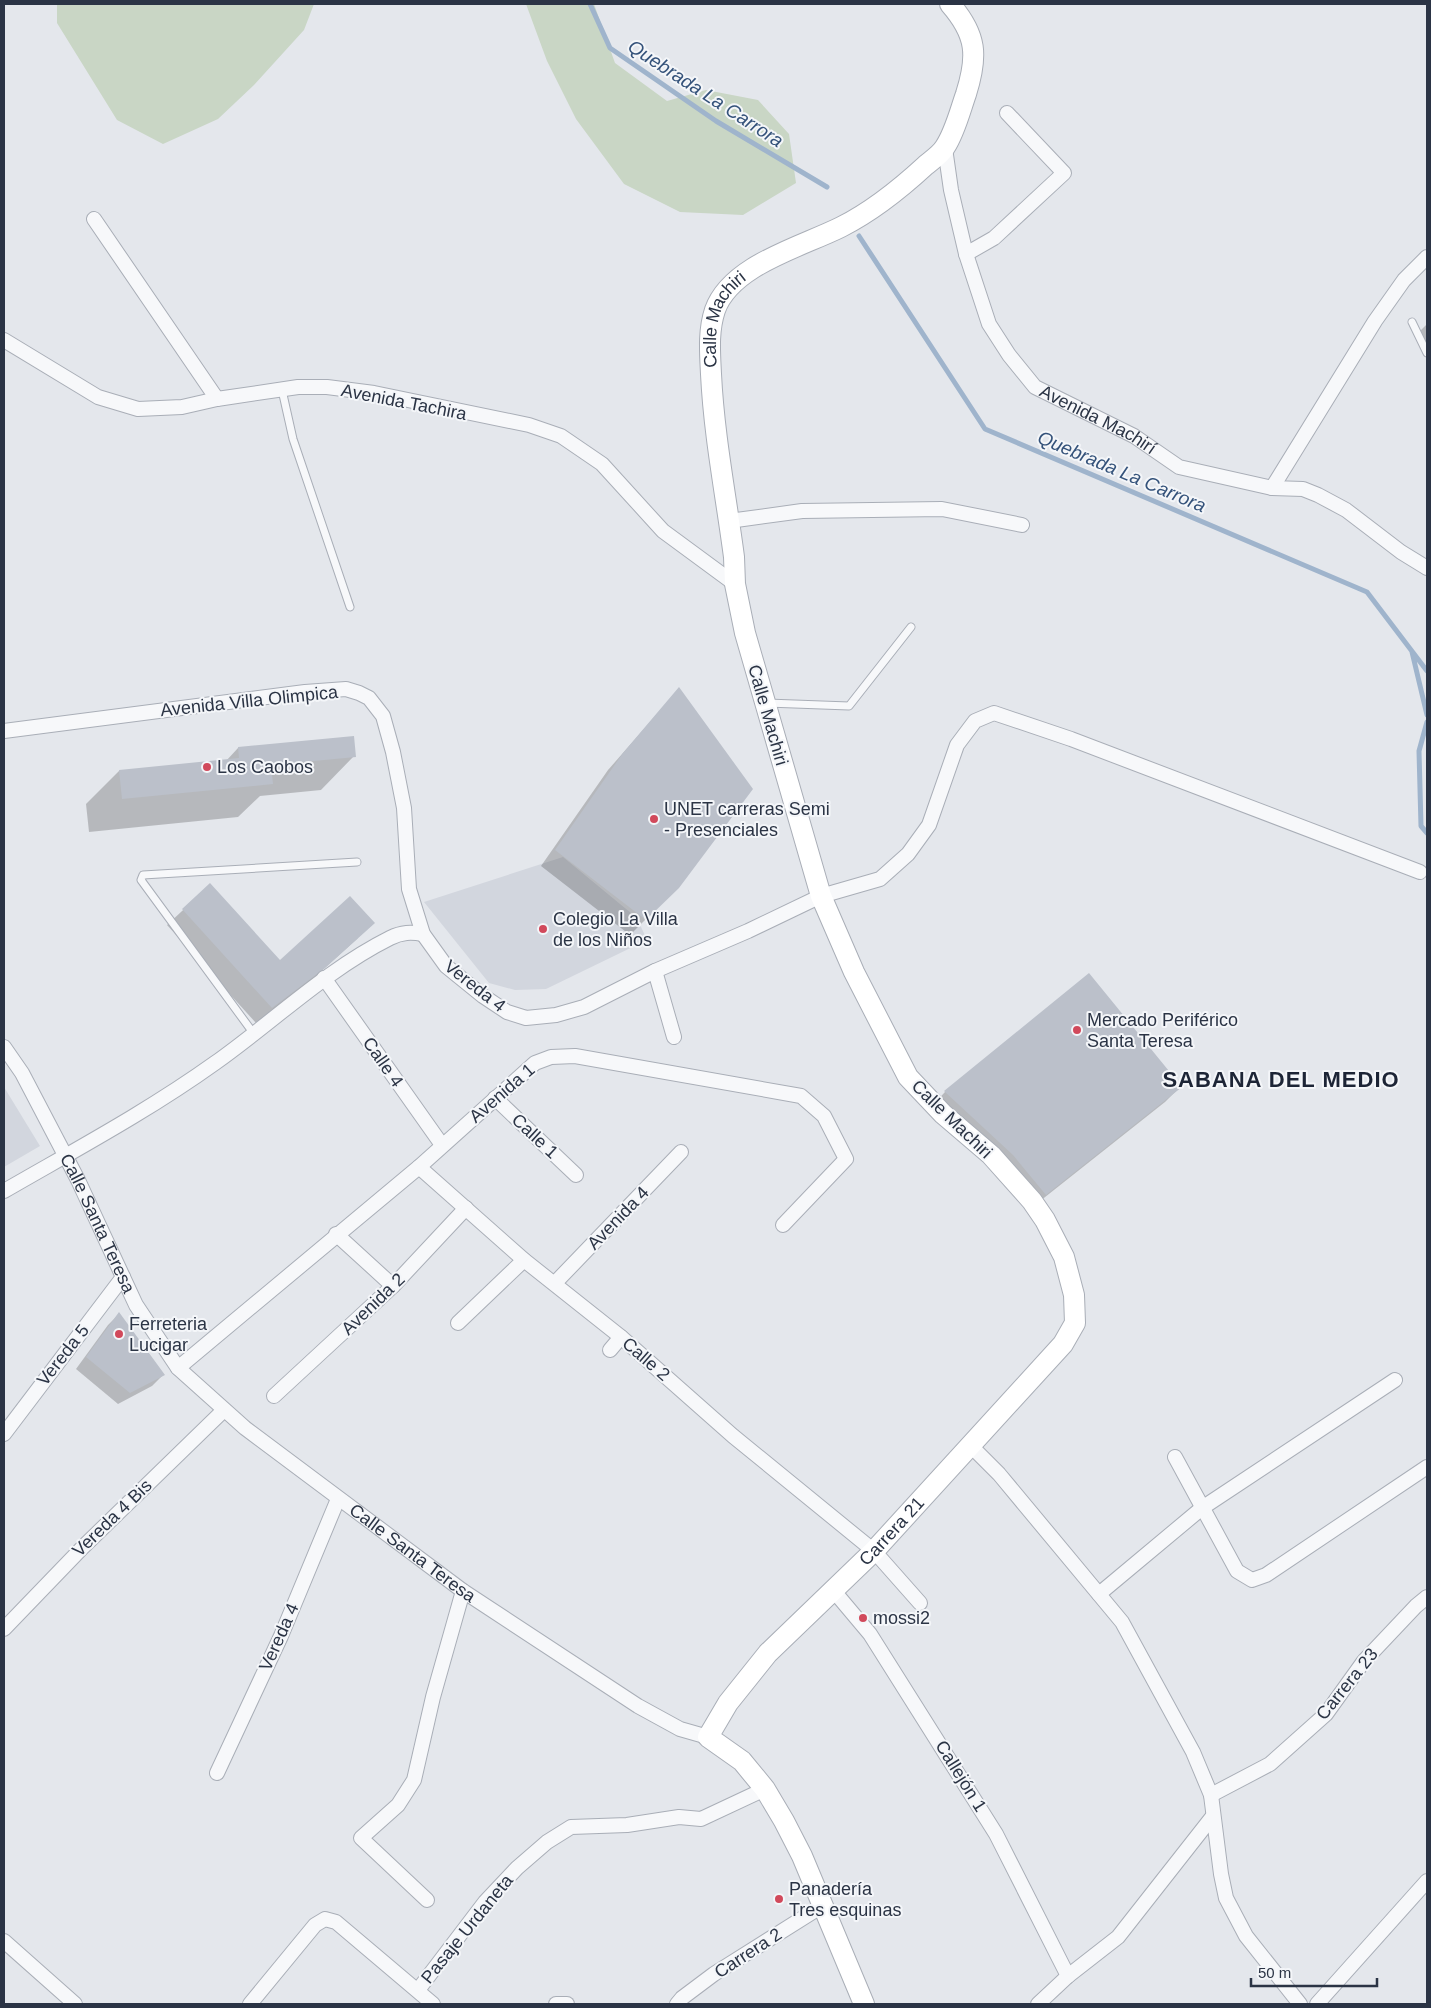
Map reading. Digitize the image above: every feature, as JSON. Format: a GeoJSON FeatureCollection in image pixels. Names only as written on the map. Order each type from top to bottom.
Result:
{"type":"FeatureCollection","features":[{"type":"Feature","properties":{"kind":"street","name":"Avenida Machirí"},"geometry":{"type":"LineString","coordinates":[[950,4],[968,30],[974,48],[972,72],[945,148],[951,190],[966,254],[989,324],[1009,355],[1035,387],[1134,436],[1179,467],[1272,488],[1303,489],[1318,494],[1346,510],[1382,538],[1427,568]]}},
{"type":"Feature","properties":{"kind":"street"},"geometry":{"type":"LineString","coordinates":[[966,254],[994,238],[1064,173],[1007,113]]}},
{"type":"Feature","properties":{"kind":"street","name":"Calle Machiri"},"geometry":{"type":"LineString","coordinates":[[945,148],[902,187],[878,205],[843,226],[758,266],[735,280],[716,309],[710,331],[712,396],[729,522],[735,584],[745,633],[821,896],[854,972],[908,1077],[943,1114],[991,1155],[1032,1201],[1045,1220],[1064,1258],[1074,1295],[1075,1323]]}},
{"type":"Feature","properties":{"kind":"street"},"geometry":{"type":"LineString","coordinates":[[94,219],[217,399]]}},
{"type":"Feature","properties":{"kind":"street"},"geometry":{"type":"LineString","coordinates":[[1272,488],[1376,321],[1404,280],[1427,257]]}},
{"type":"Feature","properties":{"kind":"street","name":"Avenida Tachira"},"geometry":{"type":"LineString","coordinates":[[4,340],[98,397],[138,409],[182,408],[217,399],[282,390],[327,387],[374,393],[529,426],[562,436],[602,464],[662,531],[735,584]]}},
{"type":"Feature","properties":{"kind":"street"},"geometry":{"type":"LineString","coordinates":[[729,522],[802,511],[932,508],[1022,525]]}},
{"type":"Feature","properties":{"kind":"street","name":"Avenida Villa Olimpica"},"geometry":{"type":"LineString","coordinates":[[4,731],[306,692],[346,690],[359,693],[369,698],[383,716],[393,752],[404,808],[409,889],[423,934]]}},
{"type":"Feature","properties":{"kind":"street","name":"Vereda 4"},"geometry":{"type":"LineString","coordinates":[[423,934],[446,966],[507,1012],[526,1018],[556,1015],[584,1007],[655,971],[748,931],[821,896],[880,879],[908,854],[929,825],[957,745],[975,721],[994,713],[1071,739],[1420,872]]}},
{"type":"Feature","properties":{"kind":"street"},"geometry":{"type":"LineString","coordinates":[[4,1191],[138,1113],[213,1064],[324,978],[391,937],[407,931],[423,934]]}},
{"type":"Feature","properties":{"kind":"street"},"geometry":{"type":"LineString","coordinates":[[655,971],[674,1037]]}},
{"type":"Feature","properties":{"kind":"street","name":"Calle 4"},"geometry":{"type":"LineString","coordinates":[[324,978],[442,1145]]}},
{"type":"Feature","properties":{"kind":"street","name":"Calle Santa Teresa"},"geometry":{"type":"LineString","coordinates":[[4,1047],[22,1073],[78,1180],[136,1305],[178,1368],[224,1410],[338,1499],[463,1591],[638,1706],[680,1730],[708,1737],[742,1761],[765,1788],[802,1856],[864,2004]]}},
{"type":"Feature","properties":{"kind":"street","name":"Avenida 1"},"geometry":{"type":"LineString","coordinates":[[178,1368],[419,1166],[535,1063],[551,1057],[575,1056],[801,1096],[824,1116],[846,1159],[783,1225]]}},
{"type":"Feature","properties":{"kind":"street","name":"Calle 1"},"geometry":{"type":"LineString","coordinates":[[495,1098],[576,1175]]}},
{"type":"Feature","properties":{"kind":"street","name":"Avenida 4"},"geometry":{"type":"LineString","coordinates":[[554,1283],[681,1152]]}},
{"type":"Feature","properties":{"kind":"street","name":"Calle 2"},"geometry":{"type":"LineString","coordinates":[[419,1166],[524,1260],[622,1337],[733,1436],[874,1551],[920,1603]]}},
{"type":"Feature","properties":{"kind":"street","name":"Avenida 2"},"geometry":{"type":"LineString","coordinates":[[274,1396],[393,1286],[466,1208]]}},
{"type":"Feature","properties":{"kind":"street"},"geometry":{"type":"LineString","coordinates":[[336,1234],[393,1286]]}},
{"type":"Feature","properties":{"kind":"street"},"geometry":{"type":"LineString","coordinates":[[458,1323],[524,1260]]}},
{"type":"Feature","properties":{"kind":"street","name":"Vereda 5"},"geometry":{"type":"LineString","coordinates":[[4,1434],[123,1277]]}},
{"type":"Feature","properties":{"kind":"street","name":"Carrera 21"},"geometry":{"type":"LineString","coordinates":[[708,1737],[728,1702],[768,1653],[874,1551],[1062,1344],[1075,1323]]}},
{"type":"Feature","properties":{"kind":"street"},"geometry":{"type":"LineString","coordinates":[[610,1350],[622,1337]]}},
{"type":"Feature","properties":{"kind":"street"},"geometry":{"type":"LineString","coordinates":[[1099,1594],[1202,1508],[1395,1380]]}},
{"type":"Feature","properties":{"kind":"street","name":"Vereda 4 Bis"},"geometry":{"type":"LineString","coordinates":[[4,1629],[82,1548],[224,1410]]}},
{"type":"Feature","properties":{"kind":"street"},"geometry":{"type":"LineString","coordinates":[[971,1446],[999,1474],[1122,1622],[1193,1752],[1211,1795],[1226,1898],[1246,1936],[1300,2004]]}},
{"type":"Feature","properties":{"kind":"street"},"geometry":{"type":"LineString","coordinates":[[1175,1457],[1237,1570],[1252,1580],[1266,1575],[1427,1467]]}},
{"type":"Feature","properties":{"kind":"street","name":"Vereda 4"},"geometry":{"type":"LineString","coordinates":[[218,1773],[281,1636],[338,1499]]}},
{"type":"Feature","properties":{"kind":"street","name":"Callejón 1"},"geometry":{"type":"LineString","coordinates":[[833,1590],[870,1634],[991,1825],[1068,1976]]}},
{"type":"Feature","properties":{"kind":"street"},"geometry":{"type":"LineString","coordinates":[[427,1900],[361,1838],[398,1805],[414,1780],[433,1697],[463,1591]]}},
{"type":"Feature","properties":{"kind":"street","name":"Carrera 23"},"geometry":{"type":"LineString","coordinates":[[1211,1795],[1270,1764],[1326,1714],[1364,1661],[1416,1606],[1427,1598]]}},
{"type":"Feature","properties":{"kind":"street","name":"Pasaje Urdaneta"},"geometry":{"type":"LineString","coordinates":[[418,1990],[486,1902],[517,1868],[547,1842],[571,1827],[627,1825],[679,1817],[701,1819],[765,1788]]}},
{"type":"Feature","properties":{"kind":"street"},"geometry":{"type":"LineString","coordinates":[[1038,2004],[1068,1976],[1118,1936],[1214,1816]]}},
{"type":"Feature","properties":{"kind":"street"},"geometry":{"type":"LineString","coordinates":[[1317,2004],[1427,1881]]}},
{"type":"Feature","properties":{"kind":"street","name":"Carrera 2"},"geometry":{"type":"LineString","coordinates":[[677,2004],[682,1998],[714,1974],[822,1906]]}},
{"type":"Feature","properties":{"kind":"street"},"geometry":{"type":"LineString","coordinates":[[250,2004],[315,1925],[325,1919],[336,1922],[433,2004]]}},
{"type":"Feature","properties":{"kind":"street"},"geometry":{"type":"LineString","coordinates":[[4,1940],[75,2004]]}},
{"type":"Feature","properties":{"kind":"street"},"geometry":{"type":"LineString","coordinates":[[556,2004],[567,2004]]}},
{"type":"Feature","properties":{"kind":"lane"},"geometry":{"type":"LineString","coordinates":[[1412,322],[1427,353]]}},
{"type":"Feature","properties":{"kind":"lane"},"geometry":{"type":"LineString","coordinates":[[282,390],[293,439],[350,607]]}},
{"type":"Feature","properties":{"kind":"lane"},"geometry":{"type":"LineString","coordinates":[[764,703],[849,706],[911,626]]}},
{"type":"Feature","properties":{"kind":"lane"},"geometry":{"type":"LineString","coordinates":[[254,1034],[141,880],[143,874],[357,862]]}},
{"type":"Feature","properties":{"kind":"shaded area","name":"Colegio La Villa de los Niños"},"geometry":{"type":"Polygon","coordinates":[[[563,857],[637,918],[647,940],[546,989],[515,990],[489,983],[424,902],[563,857]]]}},
{"type":"Feature","properties":{"kind":"shaded area"},"geometry":{"type":"Polygon","coordinates":[[[4,1087],[40,1146],[4,1167],[4,1087]]]}},
{"type":"Feature","properties":{"kind":"green space"},"geometry":{"type":"Polygon","coordinates":[[[57,4],[314,4],[304,30],[254,85],[218,119],[163,144],[117,120],[57,23],[57,4]]]}},
{"type":"Feature","properties":{"kind":"green space"},"geometry":{"type":"Polygon","coordinates":[[[526,4],[594,4],[615,63],[667,101],[706,90],[758,100],[789,134],[796,183],[743,215],[680,212],[624,184],[576,119],[547,61],[526,4]]]}},
{"type":"Feature","properties":{"kind":"building","name":"UNET carreras Semi - Presenciales"},"geometry":{"type":"Polygon","coordinates":[[[679,687],[753,789],[679,888],[646,920],[555,850],[623,753],[679,687]]]}},
{"type":"Feature","properties":{"kind":"building","name":"Los Caobos"},"geometry":{"type":"Polygon","coordinates":[[[354,736],[356,757],[271,765],[273,784],[122,799],[119,770],[239,758],[238,747],[354,736]]]}},
{"type":"Feature","properties":{"kind":"building"},"geometry":{"type":"Polygon","coordinates":[[[210,883],[280,960],[350,896],[375,923],[325,968],[272,1008],[182,909],[210,883]]]}},
{"type":"Feature","properties":{"kind":"building","name":"Mercado Periférico Santa Teresa"},"geometry":{"type":"Polygon","coordinates":[[[1089,973],[1182,1087],[1046,1195],[1013,1155],[944,1091],[1089,973]]]}},
{"type":"Feature","properties":{"kind":"building","name":"Ferreteria Lucigar"},"geometry":{"type":"Polygon","coordinates":[[[119,1312],[165,1375],[130,1393],[86,1357],[119,1312]]]}},
{"type":"Feature","properties":{"kind":"waterway","name":"Quebrada La Carrora"},"geometry":{"type":"LineString","coordinates":[[590,4],[610,48],[716,121],[827,187]]}},
{"type":"Feature","properties":{"kind":"waterway","name":"Quebrada La Carrora"},"geometry":{"type":"LineString","coordinates":[[859,236],[985,429],[1367,592],[1427,671]]}},
{"type":"Feature","properties":{"kind":"waterway"},"geometry":{"type":"LineString","coordinates":[[1412,652],[1427,715]]}},
{"type":"Feature","properties":{"kind":"waterway"},"geometry":{"type":"LineString","coordinates":[[1427,722],[1419,751],[1421,826],[1427,833]]}},
{"type":"Feature","properties":{"kind":"place","name":"Los Caobos"},"geometry":{"type":"Point","coordinates":[207,767]}},
{"type":"Feature","properties":{"kind":"place","name":"UNET carreras Semi - Presenciales"},"geometry":{"type":"Point","coordinates":[654,819]}},
{"type":"Feature","properties":{"kind":"place","name":"Colegio La Villa de los Niños"},"geometry":{"type":"Point","coordinates":[543,929]}},
{"type":"Feature","properties":{"kind":"place","name":"Mercado Periférico Santa Teresa"},"geometry":{"type":"Point","coordinates":[1077,1030]}},
{"type":"Feature","properties":{"kind":"place","name":"Ferreteria Lucigar"},"geometry":{"type":"Point","coordinates":[119,1334]}},
{"type":"Feature","properties":{"kind":"place","name":"mossi2"},"geometry":{"type":"Point","coordinates":[863,1618]}},
{"type":"Feature","properties":{"kind":"place","name":"Panadería Tres esquinas"},"geometry":{"type":"Point","coordinates":[779,1899]}},
{"type":"Feature","properties":{"kind":"district","name":"SABANA DEL MEDIO"},"geometry":{"type":"Point","coordinates":[1281,1079]}}]}
